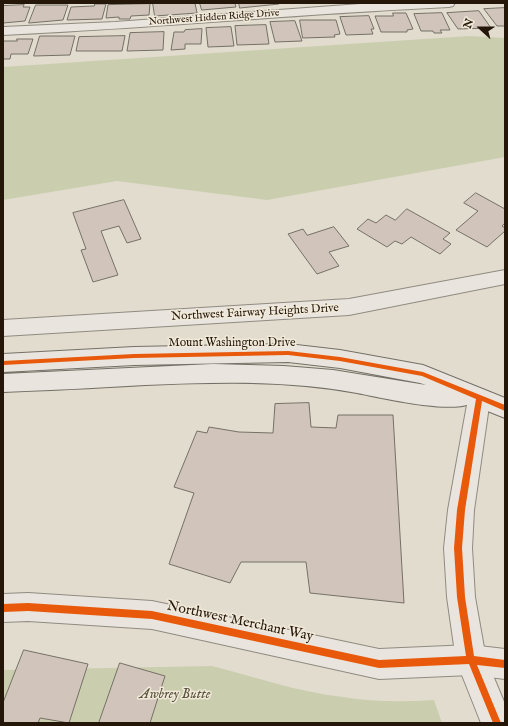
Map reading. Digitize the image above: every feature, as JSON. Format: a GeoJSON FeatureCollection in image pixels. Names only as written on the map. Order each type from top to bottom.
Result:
{"type":"FeatureCollection","features":[{"type":"Feature","properties":{"kind":"street","name":"Northwest Hidden Ridge Drive"},"geometry":{"type":"LineString","coordinates":[[3,31],[115,26],[348,8],[449,3]]}},
{"type":"Feature","properties":{"kind":"street","name":"Northwest Fairway Heights Drive"},"geometry":{"type":"LineString","coordinates":[[3,328],[350,307],[505,277]]}},
{"type":"Feature","properties":{"kind":"street","name":"Mount Washington Drive"},"geometry":{"type":"LineString","coordinates":[[3,363],[142,356],[288,353],[340,359],[423,374],[479,399]]}},
{"type":"Feature","properties":{"kind":"street"},"geometry":{"type":"LineString","coordinates":[[3,383],[213,373],[284,375],[333,379],[416,394],[479,399],[505,408]]}},
{"type":"Feature","properties":{"kind":"street"},"geometry":{"type":"LineString","coordinates":[[479,399],[461,510],[458,548],[461,597],[471,660],[497,723]]}},
{"type":"Feature","properties":{"kind":"street","name":"Northwest Merchant Way"},"geometry":{"type":"LineString","coordinates":[[3,608],[28,607],[152,615],[379,664],[471,660],[505,664]]}},
{"type":"Feature","properties":{"kind":"green space"},"geometry":{"type":"Polygon","coordinates":[[[469,36],[505,38],[505,157],[267,200],[117,181],[3,200],[3,67],[469,36]]]}},
{"type":"Feature","properties":{"kind":"green space","name":"Awbrey Butte"},"geometry":{"type":"Polygon","coordinates":[[[212,666],[293,688],[326,695],[377,701],[434,700],[442,723],[3,723],[3,670],[212,666]]]}},
{"type":"Feature","properties":{"kind":"building"},"geometry":{"type":"Polygon","coordinates":[[[153,3],[195,3],[197,13],[155,16],[153,3]]]}},
{"type":"Feature","properties":{"kind":"building"},"geometry":{"type":"Polygon","coordinates":[[[200,3],[235,3],[236,7],[202,10],[200,3]]]}},
{"type":"Feature","properties":{"kind":"building"},"geometry":{"type":"Polygon","coordinates":[[[239,3],[279,3],[279,4],[240,8],[239,3]]]}},
{"type":"Feature","properties":{"kind":"building"},"geometry":{"type":"Polygon","coordinates":[[[95,4],[106,4],[102,19],[67,20],[71,7],[94,6],[95,4]]]}},
{"type":"Feature","properties":{"kind":"building"},"geometry":{"type":"Polygon","coordinates":[[[150,4],[149,15],[131,16],[130,19],[119,19],[119,17],[106,18],[108,5],[150,4]]]}},
{"type":"Feature","properties":{"kind":"building"},"geometry":{"type":"Polygon","coordinates":[[[24,5],[23,7],[30,7],[25,21],[3,23],[3,6],[24,5]]]}},
{"type":"Feature","properties":{"kind":"building"},"geometry":{"type":"Polygon","coordinates":[[[36,5],[68,5],[63,20],[29,23],[36,5]]]}},
{"type":"Feature","properties":{"kind":"building"},"geometry":{"type":"Polygon","coordinates":[[[505,8],[505,26],[497,26],[484,9],[505,8]]]}},
{"type":"Feature","properties":{"kind":"building"},"geometry":{"type":"Polygon","coordinates":[[[479,11],[491,28],[458,29],[447,13],[479,11]]]}},
{"type":"Feature","properties":{"kind":"building"},"geometry":{"type":"Polygon","coordinates":[[[393,13],[406,13],[413,29],[407,30],[407,32],[381,32],[375,16],[393,16],[393,13]]]}},
{"type":"Feature","properties":{"kind":"building"},"geometry":{"type":"Polygon","coordinates":[[[442,13],[450,30],[440,30],[442,33],[421,31],[414,14],[442,13]]]}},
{"type":"Feature","properties":{"kind":"building"},"geometry":{"type":"Polygon","coordinates":[[[369,16],[374,29],[371,29],[373,34],[346,35],[340,17],[369,16]]]}},
{"type":"Feature","properties":{"kind":"building"},"geometry":{"type":"Polygon","coordinates":[[[300,20],[336,20],[340,34],[334,35],[335,37],[303,38],[300,20]]]}},
{"type":"Feature","properties":{"kind":"building"},"geometry":{"type":"Polygon","coordinates":[[[295,21],[302,41],[275,42],[270,22],[295,21]]]}},
{"type":"Feature","properties":{"kind":"building"},"geometry":{"type":"Polygon","coordinates":[[[266,25],[269,44],[237,45],[235,26],[266,25]]]}},
{"type":"Feature","properties":{"kind":"building"},"geometry":{"type":"Polygon","coordinates":[[[231,27],[234,46],[208,47],[206,28],[231,27]]]}},
{"type":"Feature","properties":{"kind":"building"},"geometry":{"type":"Polygon","coordinates":[[[202,29],[201,44],[185,44],[185,49],[171,50],[174,32],[202,29]]]}},
{"type":"Feature","properties":{"kind":"building"},"geometry":{"type":"Polygon","coordinates":[[[164,32],[163,50],[127,51],[130,33],[164,32]]]}},
{"type":"Feature","properties":{"kind":"building"},"geometry":{"type":"Polygon","coordinates":[[[40,36],[75,36],[70,55],[34,56],[40,36]]]}},
{"type":"Feature","properties":{"kind":"building"},"geometry":{"type":"Polygon","coordinates":[[[125,36],[122,51],[76,51],[79,37],[125,36]]]}},
{"type":"Feature","properties":{"kind":"building"},"geometry":{"type":"Polygon","coordinates":[[[17,39],[33,39],[28,54],[11,54],[10,59],[3,59],[3,41],[17,41],[17,39]]]}},
{"type":"Feature","properties":{"kind":"building"},"geometry":{"type":"Polygon","coordinates":[[[476,193],[505,209],[505,223],[502,226],[505,228],[505,231],[487,247],[456,230],[478,211],[464,203],[476,193]]]}},
{"type":"Feature","properties":{"kind":"building"},"geometry":{"type":"Polygon","coordinates":[[[124,200],[141,239],[127,243],[119,226],[101,231],[118,275],[93,282],[81,250],[86,249],[73,213],[124,200]]]}},
{"type":"Feature","properties":{"kind":"building"},"geometry":{"type":"Polygon","coordinates":[[[407,209],[450,233],[443,239],[451,244],[440,254],[411,237],[402,244],[395,241],[387,247],[357,229],[368,219],[376,223],[386,215],[395,220],[407,209]]]}},
{"type":"Feature","properties":{"kind":"building"},"geometry":{"type":"Polygon","coordinates":[[[334,227],[349,246],[329,252],[339,266],[317,274],[288,234],[303,229],[307,235],[334,227]]]}},
{"type":"Feature","properties":{"kind":"building"},"geometry":{"type":"Polygon","coordinates":[[[309,403],[311,427],[336,428],[338,415],[393,415],[404,603],[310,593],[306,562],[241,562],[230,583],[169,564],[194,493],[174,487],[197,431],[207,433],[209,427],[239,432],[273,433],[275,404],[309,403]]]}},
{"type":"Feature","properties":{"kind":"building"},"geometry":{"type":"Polygon","coordinates":[[[24,650],[88,664],[69,723],[40,718],[38,723],[3,723],[3,703],[24,650]]]}},
{"type":"Feature","properties":{"kind":"building"},"geometry":{"type":"Polygon","coordinates":[[[120,663],[165,676],[150,723],[99,723],[120,663]]]}},
{"type":"Feature","properties":{"kind":"cycle path"},"geometry":{"type":"LineString","coordinates":[[3,363],[134,356],[288,353],[340,359],[423,374],[505,408]]}},
{"type":"Feature","properties":{"kind":"cycle path"},"geometry":{"type":"LineString","coordinates":[[479,399],[461,510],[458,548],[461,597],[471,660],[497,723]]}},
{"type":"Feature","properties":{"kind":"cycle path"},"geometry":{"type":"LineString","coordinates":[[3,608],[28,607],[152,615],[379,664],[471,660],[505,664]]}}]}
